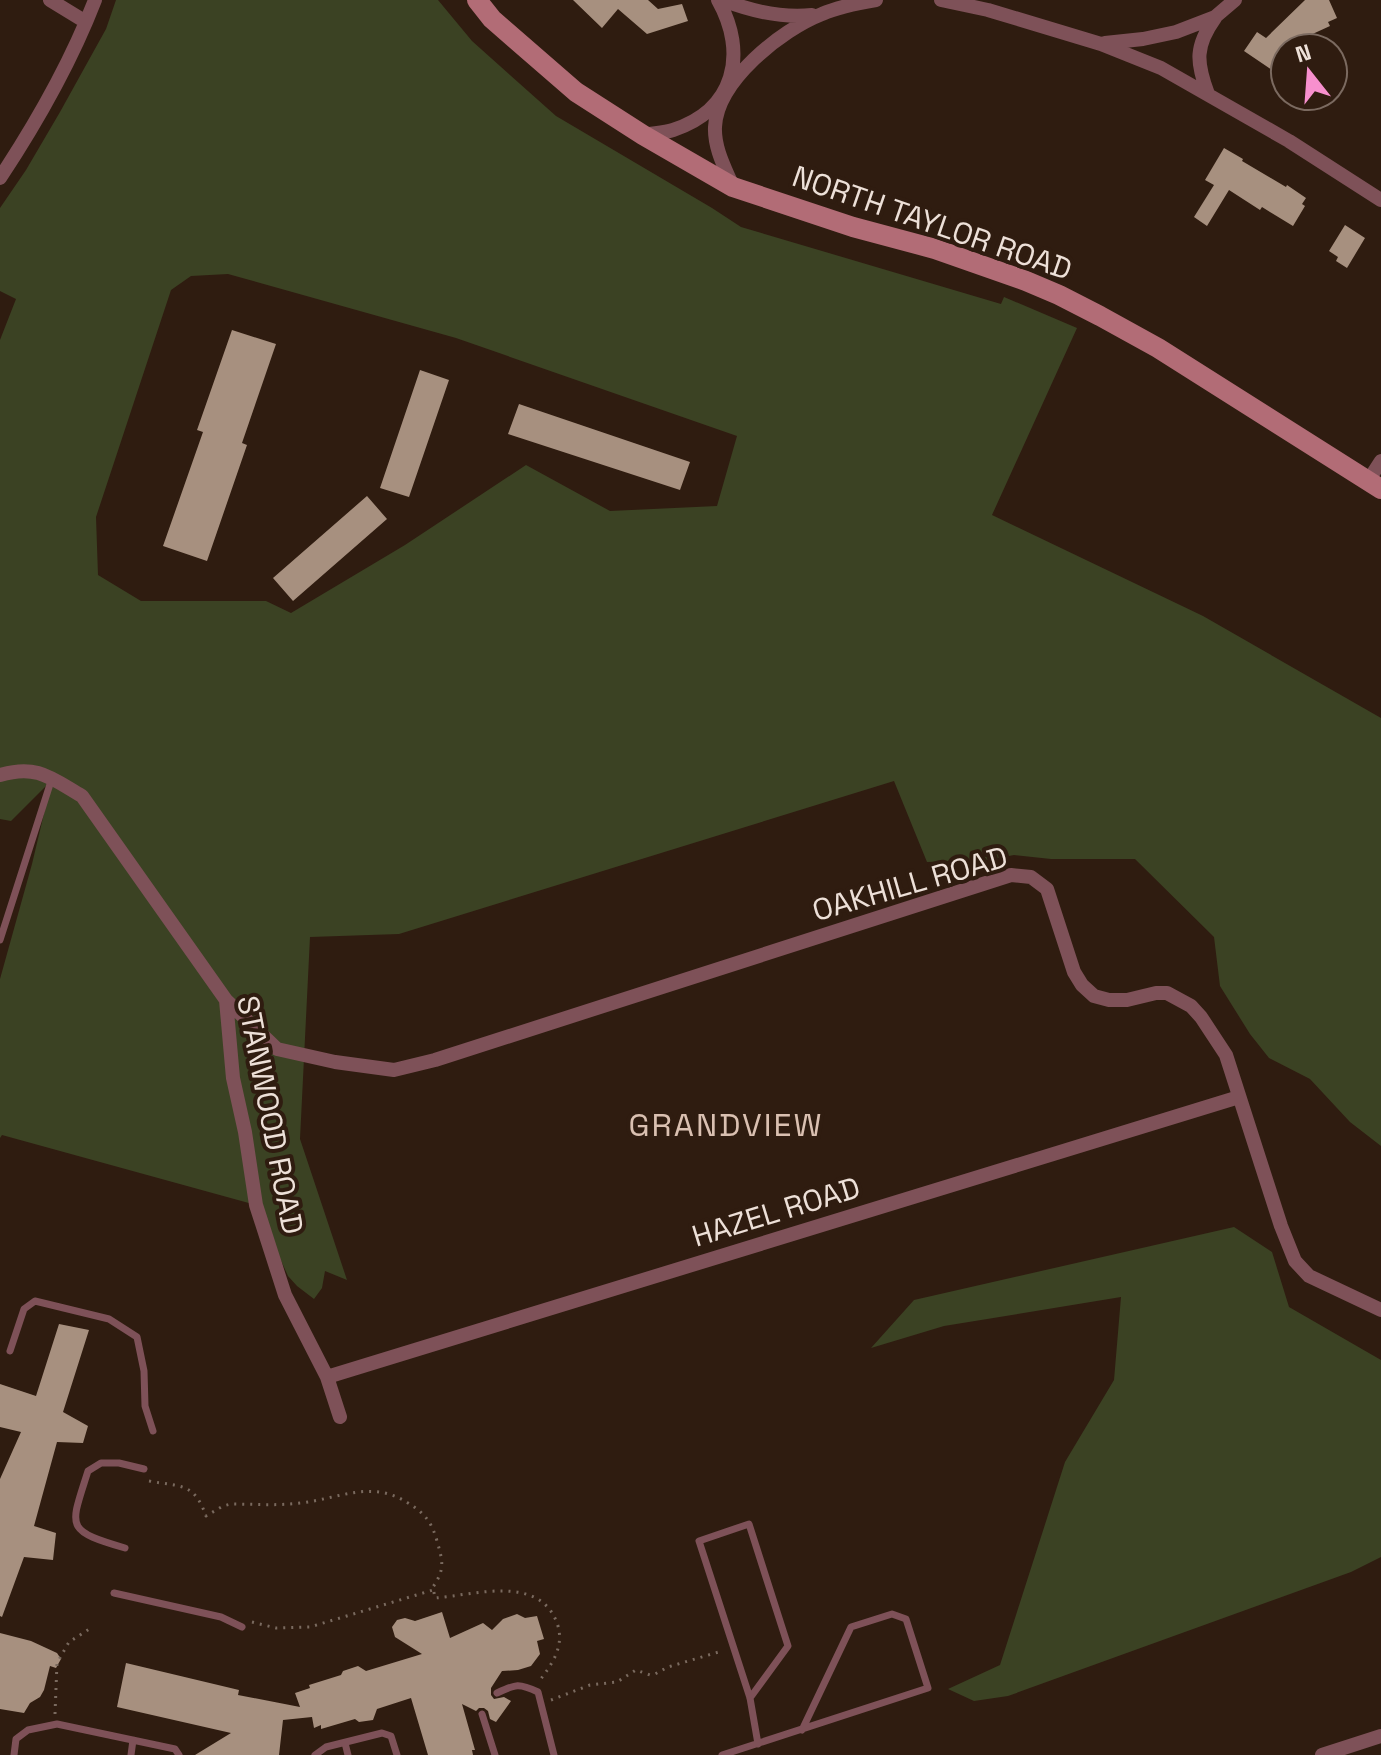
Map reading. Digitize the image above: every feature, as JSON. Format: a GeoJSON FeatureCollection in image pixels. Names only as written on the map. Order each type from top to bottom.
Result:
{"type":"FeatureCollection","features":[{"type":"Feature","properties":{"kind":"street"},"geometry":{"type":"LineString","coordinates":[[50,0],[86,22]]}},
{"type":"Feature","properties":{"kind":"street"},"geometry":{"type":"LineString","coordinates":[[0,178],[53,89],[95,0]]}},
{"type":"Feature","properties":{"kind":"street","name":"NORTH TAYLOR ROAD"},"geometry":{"type":"LineString","coordinates":[[477,0],[492,19],[576,92],[733,187],[853,227],[935,249],[1059,295],[1158,348],[1375,485]]}},
{"type":"Feature","properties":{"kind":"street"},"geometry":{"type":"LineString","coordinates":[[721,0],[774,14],[821,14]]}},
{"type":"Feature","properties":{"kind":"street"},"geometry":{"type":"LineString","coordinates":[[721,0],[734,41],[734,64],[715,128],[717,146],[733,187]]}},
{"type":"Feature","properties":{"kind":"street"},"geometry":{"type":"LineString","coordinates":[[643,135],[674,129],[708,111],[749,64],[802,24],[840,4],[876,0]]}},
{"type":"Feature","properties":{"kind":"street"},"geometry":{"type":"LineString","coordinates":[[941,0],[988,10],[1101,44],[1161,68],[1289,141],[1381,200]]}},
{"type":"Feature","properties":{"kind":"street"},"geometry":{"type":"LineString","coordinates":[[1208,94],[1200,73],[1199,56],[1204,33],[1215,17],[1235,0]]}},
{"type":"Feature","properties":{"kind":"street"},"geometry":{"type":"LineString","coordinates":[[1101,44],[1176,32],[1215,17]]}},
{"type":"Feature","properties":{"kind":"street"},"geometry":{"type":"LineString","coordinates":[[1375,485],[1381,461]]}},
{"type":"Feature","properties":{"kind":"street","name":"STANWOOD ROAD"},"geometry":{"type":"LineString","coordinates":[[0,775],[32,770],[82,796],[226,1000],[233,1078],[256,1205],[285,1295],[327,1377],[340,1417]]}},
{"type":"Feature","properties":{"kind":"street","name":"OAKHILL ROAD"},"geometry":{"type":"LineString","coordinates":[[226,1000],[277,1049],[335,1062],[394,1070],[1011,875],[1031,877],[1047,889],[1074,972],[1094,996],[1127,1000],[1167,993],[1191,1006],[1201,1017],[1226,1055],[1295,1261],[1309,1276],[1381,1310]]}},
{"type":"Feature","properties":{"kind":"street","name":"HAZEL ROAD"},"geometry":{"type":"LineString","coordinates":[[327,1377],[1239,1097]]}},
{"type":"Feature","properties":{"kind":"street"},"geometry":{"type":"LineString","coordinates":[[1322,1755],[1381,1736]]}},
{"type":"Feature","properties":{"kind":"lane"},"geometry":{"type":"LineString","coordinates":[[0,940],[52,778]]}},
{"type":"Feature","properties":{"kind":"lane"},"geometry":{"type":"LineString","coordinates":[[10,1351],[24,1309],[35,1301],[109,1319],[137,1337],[144,1371],[145,1406],[153,1431]]}},
{"type":"Feature","properties":{"kind":"lane"},"geometry":{"type":"LineString","coordinates":[[125,1548],[89,1538],[77,1526],[75,1513],[88,1471],[101,1463],[119,1463],[144,1469]]}},
{"type":"Feature","properties":{"kind":"lane"},"geometry":{"type":"LineString","coordinates":[[750,1698],[788,1646],[749,1524],[699,1541],[750,1698],[758,1744]]}},
{"type":"Feature","properties":{"kind":"lane"},"geometry":{"type":"LineString","coordinates":[[114,1593],[221,1617],[242,1627]]}},
{"type":"Feature","properties":{"kind":"lane"},"geometry":{"type":"LineString","coordinates":[[722,1755],[802,1730],[928,1688],[906,1619],[892,1614],[851,1627],[802,1730]]}},
{"type":"Feature","properties":{"kind":"lane"},"geometry":{"type":"LineString","coordinates":[[497,1693],[514,1685],[538,1692],[554,1755]]}},
{"type":"Feature","properties":{"kind":"lane"},"geometry":{"type":"LineString","coordinates":[[482,1714],[495,1755]]}},
{"type":"Feature","properties":{"kind":"lane"},"geometry":{"type":"LineString","coordinates":[[14,1755],[16,1739],[28,1730],[57,1724],[175,1749],[179,1755]]}},
{"type":"Feature","properties":{"kind":"lane"},"geometry":{"type":"LineString","coordinates":[[315,1755],[326,1747],[382,1733],[391,1736],[397,1755]]}},
{"type":"Feature","properties":{"kind":"lane"},"geometry":{"type":"LineString","coordinates":[[131,1755],[133,1740]]}},
{"type":"Feature","properties":{"kind":"lane"},"geometry":{"type":"LineString","coordinates":[[345,1743],[348,1755]]}},
{"type":"Feature","properties":{"kind":"path"},"geometry":{"type":"LineString","coordinates":[[142,1479],[188,1488],[196,1494],[206,1516],[231,1504],[277,1505],[305,1503],[361,1491],[390,1493],[413,1506],[432,1524],[443,1562],[441,1575],[433,1587],[435,1598],[517,1591],[528,1593],[549,1608],[558,1624],[560,1643],[550,1667],[538,1683]]}},
{"type":"Feature","properties":{"kind":"path"},"geometry":{"type":"LineString","coordinates":[[242,1627],[248,1621],[276,1628],[310,1627],[433,1590]]}},
{"type":"Feature","properties":{"kind":"path"},"geometry":{"type":"LineString","coordinates":[[55,1714],[57,1663],[69,1642],[91,1628]]}},
{"type":"Feature","properties":{"kind":"path"},"geometry":{"type":"LineString","coordinates":[[542,1702],[590,1685],[617,1682],[636,1670],[655,1674],[668,1667],[734,1648]]}},
{"type":"Feature","properties":{"kind":"green space"},"geometry":{"type":"Polygon","coordinates":[[[116,0],[438,0],[472,41],[556,116],[741,227],[1001,304],[1004,297],[1077,328],[992,515],[1203,616],[1381,718],[1381,1146],[1350,1122],[1310,1079],[1269,1058],[1220,986],[1214,937],[1135,859],[1051,859],[1014,855],[988,860],[927,862],[894,781],[399,934],[310,937],[300,1139],[347,1280],[325,1271],[322,1288],[314,1299],[288,1276],[256,1205],[2,1135],[0,1138],[0,979],[52,780],[11,821],[0,819],[0,340],[16,299],[0,291],[0,208],[26,170],[106,29],[116,0]],[[228,274],[191,276],[171,290],[96,517],[98,575],[141,601],[266,601],[291,613],[405,545],[526,465],[610,511],[717,506],[737,436],[456,338],[228,274]]]}},
{"type":"Feature","properties":{"kind":"green space"},"geometry":{"type":"Polygon","coordinates":[[[1234,1227],[1272,1252],[1289,1307],[1381,1360],[1381,1557],[1351,1572],[1008,1696],[974,1701],[948,1689],[1000,1665],[1065,1462],[1114,1380],[1121,1297],[944,1326],[871,1348],[914,1300],[1234,1227]]]}},
{"type":"Feature","properties":{"kind":"building"},"geometry":{"type":"Polygon","coordinates":[[[573,0],[648,0],[658,9],[682,4],[688,21],[647,34],[618,9],[602,28],[573,0]]]}},
{"type":"Feature","properties":{"kind":"building"},"geometry":{"type":"Polygon","coordinates":[[[1305,0],[1329,0],[1337,18],[1328,22],[1330,26],[1317,32],[1272,32],[1305,0]]]}},
{"type":"Feature","properties":{"kind":"building"},"geometry":{"type":"Polygon","coordinates":[[[1257,32],[1266,38],[1269,35],[1269,68],[1244,51],[1257,32]]]}},
{"type":"Feature","properties":{"kind":"building"},"geometry":{"type":"Polygon","coordinates":[[[1224,148],[1306,198],[1302,204],[1305,206],[1293,226],[1229,190],[1207,226],[1194,217],[1214,185],[1205,180],[1224,148]]]}},
{"type":"Feature","properties":{"kind":"building"},"geometry":{"type":"Polygon","coordinates":[[[1345,225],[1365,238],[1347,268],[1336,261],[1338,257],[1329,251],[1345,225]]]}},
{"type":"Feature","properties":{"kind":"building"},"geometry":{"type":"Polygon","coordinates":[[[232,330],[276,344],[242,443],[247,445],[207,561],[163,546],[203,432],[197,430],[232,330]]]}},
{"type":"Feature","properties":{"kind":"building"},"geometry":{"type":"Polygon","coordinates":[[[420,370],[449,380],[409,497],[380,488],[420,370]]]}},
{"type":"Feature","properties":{"kind":"building"},"geometry":{"type":"Polygon","coordinates":[[[519,404],[690,462],[680,490],[508,434],[519,404]]]}},
{"type":"Feature","properties":{"kind":"building"},"geometry":{"type":"Polygon","coordinates":[[[367,496],[387,519],[293,601],[273,578],[367,496]]]}},
{"type":"Feature","properties":{"kind":"building"},"geometry":{"type":"Polygon","coordinates":[[[59,1324],[89,1330],[63,1412],[88,1426],[83,1443],[57,1442],[34,1526],[56,1533],[53,1560],[24,1557],[2,1617],[0,1479],[21,1432],[0,1427],[0,1384],[36,1396],[59,1324]]]}},
{"type":"Feature","properties":{"kind":"building"},"geometry":{"type":"Polygon","coordinates":[[[442,1612],[450,1638],[483,1623],[492,1630],[503,1619],[517,1614],[525,1618],[537,1616],[544,1639],[537,1641],[540,1654],[531,1666],[502,1671],[491,1688],[494,1699],[504,1697],[511,1701],[496,1722],[490,1719],[484,1708],[476,1711],[462,1704],[475,1750],[472,1750],[473,1755],[428,1755],[411,1698],[377,1709],[373,1720],[359,1722],[355,1719],[321,1729],[321,1725],[314,1728],[312,1717],[283,1720],[279,1755],[195,1755],[231,1733],[117,1707],[126,1663],[239,1690],[238,1695],[300,1707],[295,1693],[310,1688],[309,1685],[358,1666],[366,1671],[422,1654],[395,1637],[392,1627],[397,1620],[405,1618],[415,1621],[442,1612]]]}},
{"type":"Feature","properties":{"kind":"building"},"geometry":{"type":"Polygon","coordinates":[[[0,1633],[31,1641],[57,1653],[61,1659],[56,1668],[50,1666],[44,1690],[24,1713],[0,1709],[0,1633]]]}},
{"type":"Feature","properties":{"kind":"district","name":"GRANDVIEW"},"geometry":{"type":"Point","coordinates":[726,1125]}}]}
